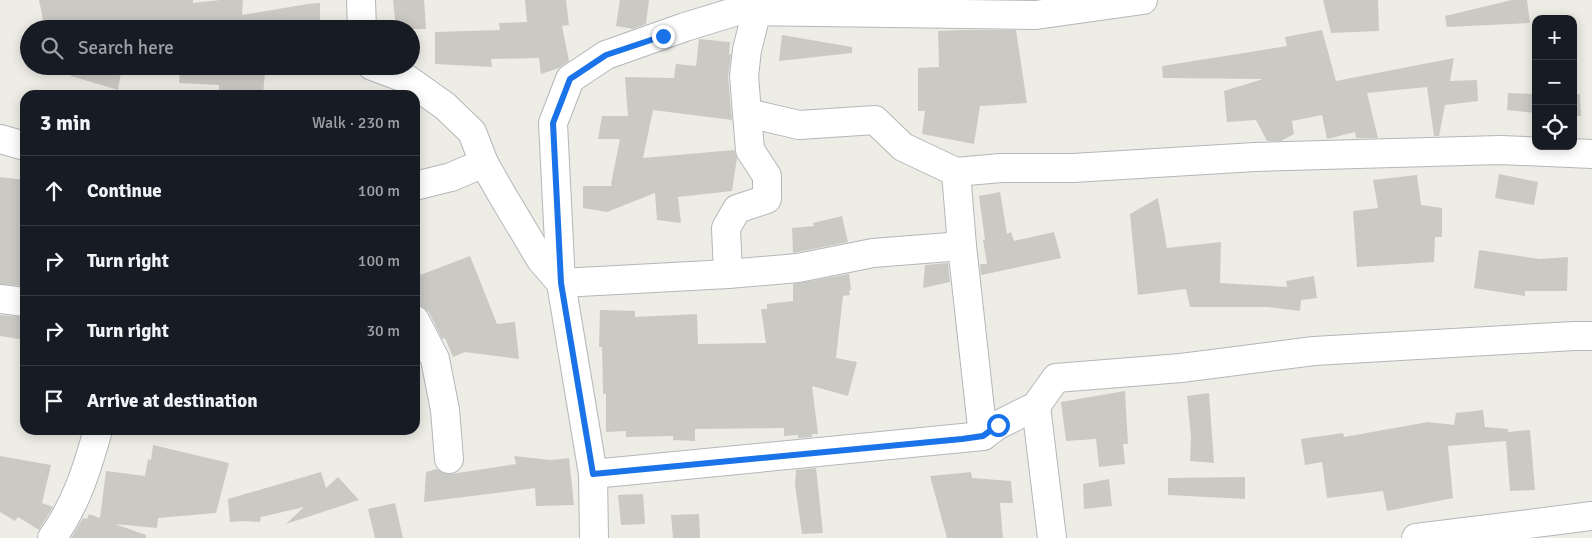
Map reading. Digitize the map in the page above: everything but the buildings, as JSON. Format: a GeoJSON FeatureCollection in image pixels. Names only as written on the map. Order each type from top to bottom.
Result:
{"type":"FeatureCollection","features":[{"type":"Feature","properties":{"kind":"street"},"geometry":{"type":"LineString","coordinates":[[361,0],[362,20]]}},
{"type":"Feature","properties":{"kind":"street"},"geometry":{"type":"LineString","coordinates":[[594,538],[593,474],[561,283],[553,123],[570,79],[606,55],[685,27],[755,6],[1036,14],[1143,0]]}},
{"type":"Feature","properties":{"kind":"street"},"geometry":{"type":"LineString","coordinates":[[728,274],[726,228],[737,209],[767,199],[767,176],[750,150],[744,76],[755,6]]}},
{"type":"Feature","properties":{"kind":"street"},"geometry":{"type":"LineString","coordinates":[[396,75],[407,79],[445,106],[472,132],[484,163],[541,260],[561,283]]}},
{"type":"Feature","properties":{"kind":"street"},"geometry":{"type":"LineString","coordinates":[[748,112],[799,125],[875,120],[903,147],[956,172],[1001,168],[1073,168],[1134,163],[1284,156],[1500,150],[1592,154]]}},
{"type":"Feature","properties":{"kind":"street"},"geometry":{"type":"LineString","coordinates":[[0,139],[20,145]]}},
{"type":"Feature","properties":{"kind":"street"},"geometry":{"type":"LineString","coordinates":[[420,185],[451,177],[484,163]]}},
{"type":"Feature","properties":{"kind":"street"},"geometry":{"type":"LineString","coordinates":[[956,172],[962,246],[983,436]]}},
{"type":"Feature","properties":{"kind":"street"},"geometry":{"type":"LineString","coordinates":[[561,283],[728,274],[798,268],[872,253],[962,246]]}},
{"type":"Feature","properties":{"kind":"street"},"geometry":{"type":"LineString","coordinates":[[0,298],[20,301]]}},
{"type":"Feature","properties":{"kind":"street"},"geometry":{"type":"LineString","coordinates":[[420,330],[435,359],[445,410],[449,459]]}},
{"type":"Feature","properties":{"kind":"street"},"geometry":{"type":"LineString","coordinates":[[593,474],[983,436],[998,425],[1036,406],[1056,378],[1181,368],[1314,351],[1592,336]]}},
{"type":"Feature","properties":{"kind":"street"},"geometry":{"type":"LineString","coordinates":[[1036,406],[1052,538]]}},
{"type":"Feature","properties":{"kind":"street"},"geometry":{"type":"LineString","coordinates":[[52,538],[62,524],[82,484],[97,435]]}},
{"type":"Feature","properties":{"kind":"street"},"geometry":{"type":"LineString","coordinates":[[1416,538],[1592,516]]}},
{"type":"Feature","properties":{"kind":"route"},"geometry":{"type":"LineString","coordinates":[[663,36],[606,55],[570,79],[553,123],[561,283],[593,474],[962,439],[983,436],[998,425]]}}]}
